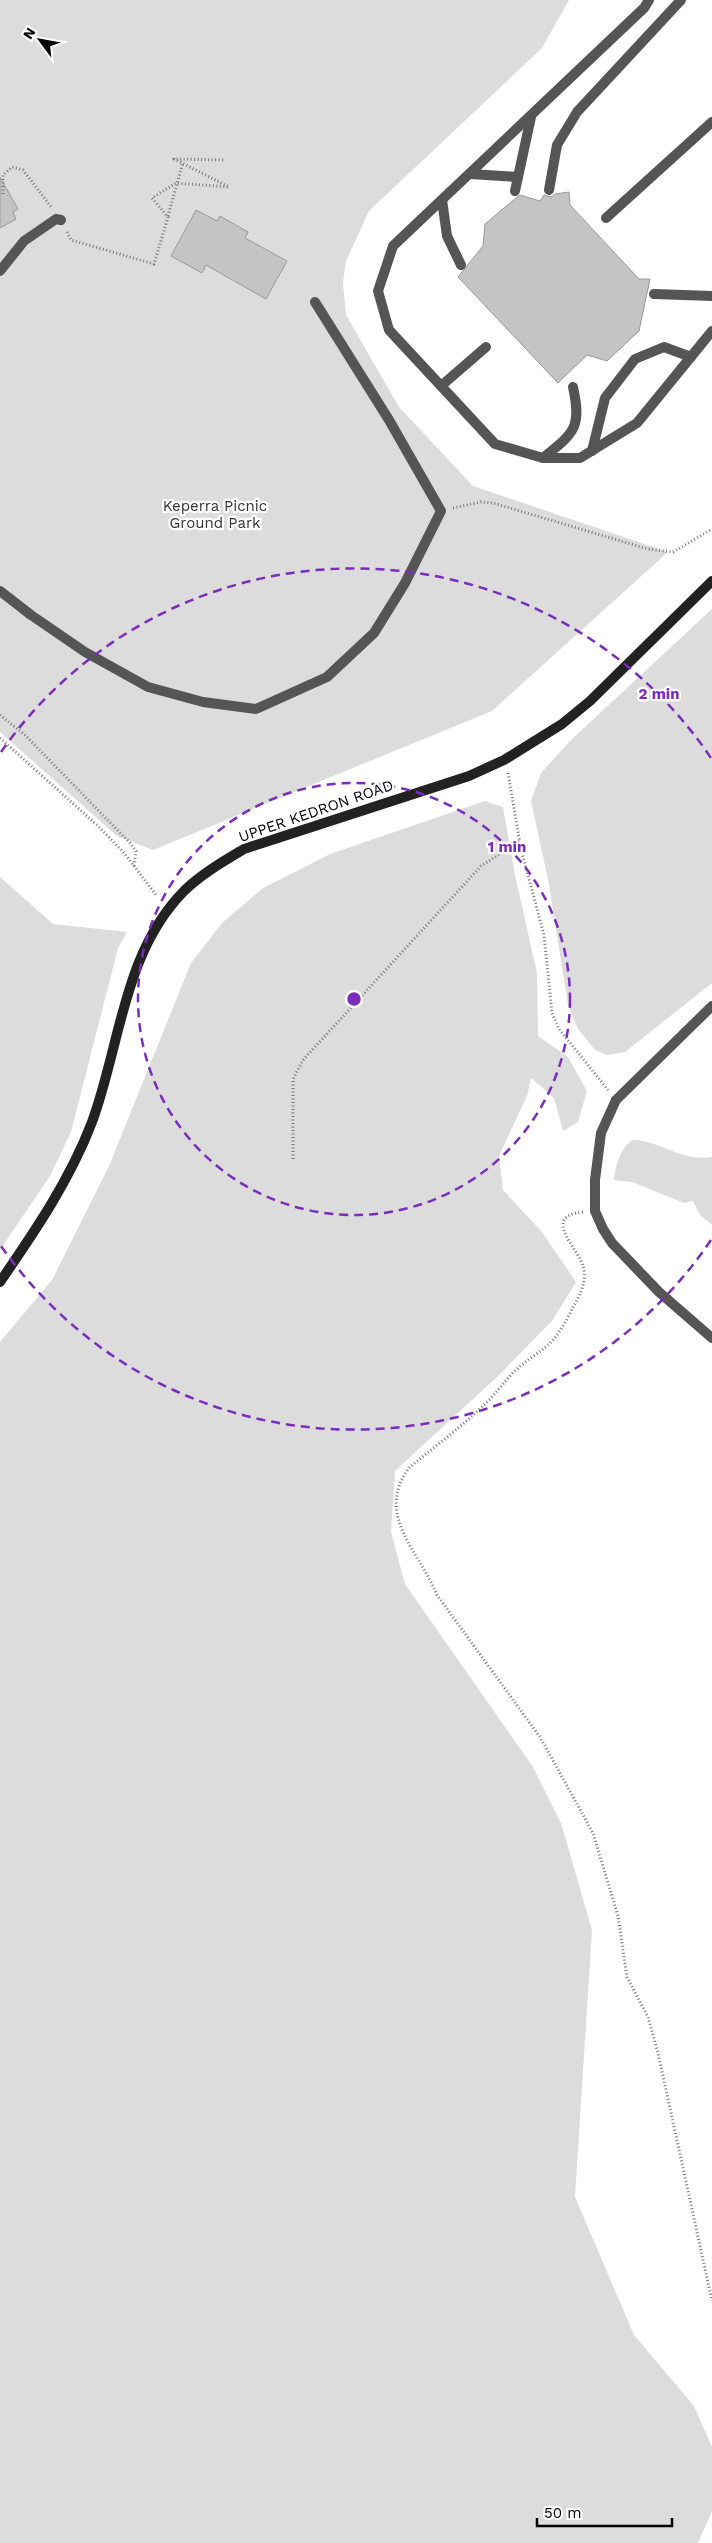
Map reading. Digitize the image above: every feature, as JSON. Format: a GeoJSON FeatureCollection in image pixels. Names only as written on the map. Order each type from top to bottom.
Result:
{"type":"FeatureCollection","features":[{"type":"Feature","properties":{"kind":"main road","name":"UPPER KEDRON ROAD"},"geometry":{"type":"LineString","coordinates":[[0,1282],[59,1194],[91,1124],[106,1080],[129,989],[143,949],[160,920],[186,890],[208,872],[244,849],[460,779],[504,760],[562,724],[590,701],[712,581]]}},
{"type":"Feature","properties":{"kind":"lane"},"geometry":{"type":"LineString","coordinates":[[649,0],[644,8],[531,117],[393,246],[378,291],[389,330],[495,444],[543,458],[580,458],[637,423],[712,332]]}},
{"type":"Feature","properties":{"kind":"lane"},"geometry":{"type":"LineString","coordinates":[[549,190],[557,145],[577,112],[681,0]]}},
{"type":"Feature","properties":{"kind":"lane"},"geometry":{"type":"LineString","coordinates":[[515,191],[531,117]]}},
{"type":"Feature","properties":{"kind":"lane"},"geometry":{"type":"LineString","coordinates":[[606,218],[712,122]]}},
{"type":"Feature","properties":{"kind":"lane"},"geometry":{"type":"LineString","coordinates":[[470,174],[518,177]]}},
{"type":"Feature","properties":{"kind":"lane"},"geometry":{"type":"LineString","coordinates":[[442,200],[447,236],[461,265]]}},
{"type":"Feature","properties":{"kind":"lane"},"geometry":{"type":"LineString","coordinates":[[0,271],[24,241],[56,219],[61,220]]}},
{"type":"Feature","properties":{"kind":"lane"},"geometry":{"type":"LineString","coordinates":[[654,294],[712,296]]}},
{"type":"Feature","properties":{"kind":"lane"},"geometry":{"type":"LineString","coordinates":[[0,590],[31,615],[85,652],[148,687],[203,702],[256,709],[328,677],[374,633],[405,583],[440,511],[389,420],[315,302]]}},
{"type":"Feature","properties":{"kind":"lane"},"geometry":{"type":"LineString","coordinates":[[441,386],[486,346]]}},
{"type":"Feature","properties":{"kind":"lane"},"geometry":{"type":"LineString","coordinates":[[592,451],[605,398],[635,359],[664,347],[691,357]]}},
{"type":"Feature","properties":{"kind":"lane"},"geometry":{"type":"LineString","coordinates":[[543,458],[571,435],[578,408],[573,387]]}},
{"type":"Feature","properties":{"kind":"lane"},"geometry":{"type":"LineString","coordinates":[[712,1006],[616,1100],[606,1117],[601,1133],[595,1173],[596,1211],[603,1229],[612,1243],[659,1292],[712,1338]]}},
{"type":"Feature","properties":{"kind":"path"},"geometry":{"type":"LineString","coordinates":[[183,161],[225,160]]}},
{"type":"Feature","properties":{"kind":"path"},"geometry":{"type":"LineString","coordinates":[[168,217],[152,198],[176,183],[229,187],[183,161]]}},
{"type":"Feature","properties":{"kind":"path"},"geometry":{"type":"LineString","coordinates":[[3,194],[3,175],[12,167],[23,170],[61,220],[71,240],[154,264],[183,161]]}},
{"type":"Feature","properties":{"kind":"path"},"geometry":{"type":"LineString","coordinates":[[440,511],[481,502],[493,503],[648,549],[673,552],[712,529]]}},
{"type":"Feature","properties":{"kind":"path"},"geometry":{"type":"LineString","coordinates":[[0,714],[25,735],[130,843],[136,851],[134,867]]}},
{"type":"Feature","properties":{"kind":"path"},"geometry":{"type":"LineString","coordinates":[[0,738],[98,826],[156,895]]}},
{"type":"Feature","properties":{"kind":"path"},"geometry":{"type":"LineString","coordinates":[[504,760],[510,778],[520,841],[544,935],[552,1013],[559,1029],[616,1100]]}},
{"type":"Feature","properties":{"kind":"path"},"geometry":{"type":"LineString","coordinates":[[292,1159],[293,1079],[303,1060],[481,866],[520,841]]}},
{"type":"Feature","properties":{"kind":"path"},"geometry":{"type":"LineString","coordinates":[[596,1211],[574,1213],[566,1219],[563,1227],[563,1234],[583,1264],[585,1276],[584,1286],[564,1323],[551,1342],[522,1364],[487,1401],[409,1468],[400,1480],[397,1511],[406,1543],[430,1576],[437,1595],[540,1736],[593,1833],[618,1916],[627,1977],[648,2016],[658,2053],[712,2301]]}},
{"type":"Feature","properties":{"kind":"green space","name":"Keperra Picnic Ground Park"},"geometry":{"type":"Polygon","coordinates":[[[0,0],[569,0],[542,48],[369,211],[346,261],[343,283],[346,315],[399,407],[473,486],[668,552],[492,711],[153,850],[117,836],[0,732],[0,0]]]}},
{"type":"Feature","properties":{"kind":"green space"},"geometry":{"type":"Polygon","coordinates":[[[712,609],[712,983],[625,1052],[607,1055],[595,1050],[578,1029],[568,1005],[549,884],[531,801],[541,773],[571,740],[712,609]]]}},
{"type":"Feature","properties":{"kind":"green space"},"geometry":{"type":"Polygon","coordinates":[[[485,801],[503,807],[515,875],[537,973],[538,1036],[568,1057],[587,1091],[578,1122],[563,1131],[554,1098],[531,1078],[527,1096],[499,1156],[503,1190],[542,1232],[576,1282],[552,1321],[498,1376],[395,1471],[391,1532],[405,1584],[533,1767],[561,1823],[592,1930],[575,2197],[634,2335],[694,2406],[712,2447],[712,2511],[698,2543],[0,2543],[0,1342],[52,1280],[109,1166],[191,963],[222,923],[263,888],[330,854],[485,801]]]}},
{"type":"Feature","properties":{"kind":"green space"},"geometry":{"type":"Polygon","coordinates":[[[0,877],[53,924],[127,932],[118,948],[71,1132],[50,1176],[0,1250],[0,877]]]}},
{"type":"Feature","properties":{"kind":"green space"},"geometry":{"type":"Polygon","coordinates":[[[633,1140],[643,1141],[691,1157],[712,1157],[712,1225],[700,1215],[693,1201],[684,1203],[632,1182],[614,1180],[617,1163],[622,1152],[633,1140]]]}},
{"type":"Feature","properties":{"kind":"building"},"geometry":{"type":"Polygon","coordinates":[[[0,177],[18,209],[13,212],[16,219],[0,228],[0,177]]]}},
{"type":"Feature","properties":{"kind":"building"},"geometry":{"type":"Polygon","coordinates":[[[569,192],[570,205],[639,279],[650,279],[639,331],[607,361],[587,355],[558,383],[458,277],[483,246],[485,224],[516,198],[520,195],[540,201],[544,195],[551,197],[555,194],[569,192]]]}},
{"type":"Feature","properties":{"kind":"building"},"geometry":{"type":"Polygon","coordinates":[[[196,210],[217,221],[220,216],[248,232],[245,238],[287,261],[266,299],[206,265],[202,273],[171,256],[196,210]]]}}]}
